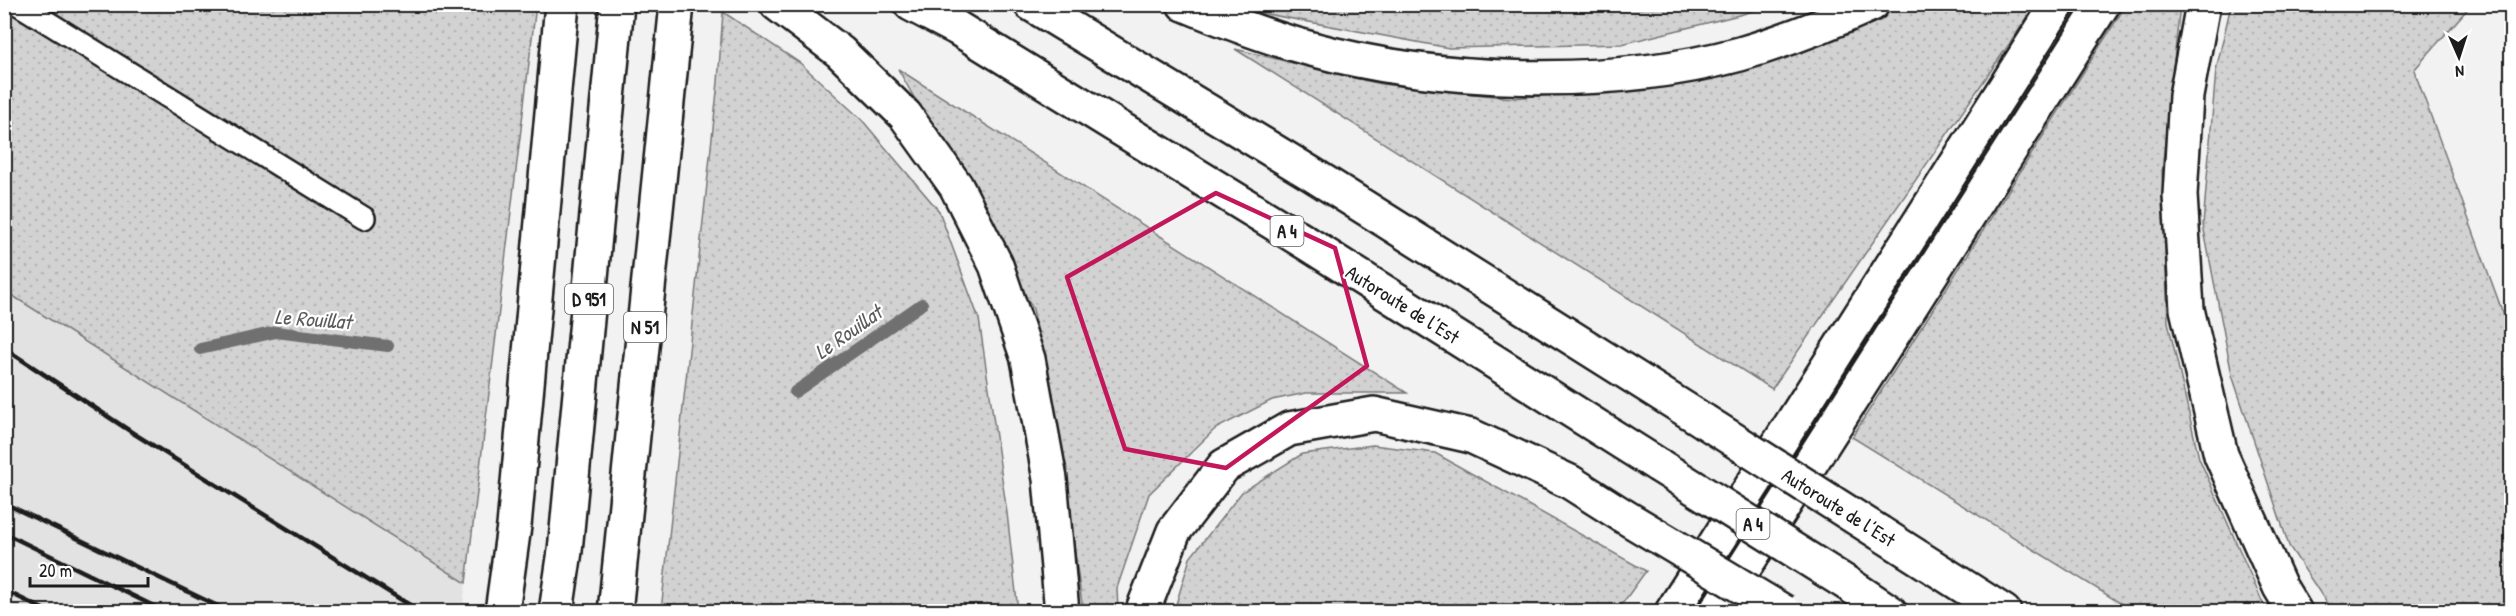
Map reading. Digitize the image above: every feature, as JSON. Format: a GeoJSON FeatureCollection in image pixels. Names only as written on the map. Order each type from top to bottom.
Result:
{"type":"FeatureCollection","features":[{"type":"Feature","properties":{"kind":"main road","name":"D 951"},"geometry":{"type":"LineString","coordinates":[[556,612],[565,552],[617,4]]}},
{"type":"Feature","properties":{"kind":"main road","name":"N 51"},"geometry":{"type":"LineString","coordinates":[[615,612],[677,4]]}},
{"type":"Feature","properties":{"kind":"main road"},"geometry":{"type":"LineString","coordinates":[[777,4],[840,52],[905,115],[956,186],[996,265],[1028,358],[1050,479],[1062,612]]}},
{"type":"Feature","properties":{"kind":"main road","name":"Autoroute de l’Est"},"geometry":{"type":"LineString","coordinates":[[911,4],[957,28],[1248,207],[1890,612]]}},
{"type":"Feature","properties":{"kind":"main road","name":"Autoroute de l’Est"},"geometry":{"type":"LineString","coordinates":[[1031,4],[1310,173],[2004,612]]}},
{"type":"Feature","properties":{"kind":"main road"},"geometry":{"type":"LineString","coordinates":[[1184,4],[1228,22],[1310,49],[1410,70],[1541,79],[1644,73],[1740,54],[1833,21],[1872,4]]}},
{"type":"Feature","properties":{"kind":"main road"},"geometry":{"type":"LineString","coordinates":[[1672,612],[2058,4]]}},
{"type":"Feature","properties":{"kind":"main road"},"geometry":{"type":"LineString","coordinates":[[1716,612],[2103,4]]}},
{"type":"Feature","properties":{"kind":"main road"},"geometry":{"type":"LineString","coordinates":[[2203,4],[2186,96],[2180,195],[2187,309],[2221,455],[2280,587],[2295,612]]}},
{"type":"Feature","properties":{"kind":"main road"},"geometry":{"type":"LineString","coordinates":[[502,612],[514,526],[561,12]]}},
{"type":"Feature","properties":{"kind":"main road"},"geometry":{"type":"LineString","coordinates":[[1144,612],[1174,531],[1224,466],[1289,429],[1374,414],[1471,436],[1570,482],[1784,612]]}},
{"type":"Feature","properties":{"kind":"lane"},"geometry":{"type":"LineString","coordinates":[[18,4],[364,218]]}},
{"type":"Feature","properties":{"kind":"highlighted area"},"geometry":{"type":"Polygon","coordinates":[[[1216,193],[1335,248],[1367,366],[1226,468],[1125,449],[1067,277],[1216,193]]]}},
{"type":"Feature","properties":{"kind":"shaded area"},"geometry":{"type":"Polygon","coordinates":[[[4,5],[385,531],[466,583],[462,611],[5,611],[4,5]]]}},
{"type":"Feature","properties":{"kind":"shaded area"},"geometry":{"type":"Polygon","coordinates":[[[4,5],[536,5],[466,583],[5,291],[4,5]]]}},
{"type":"Feature","properties":{"kind":"shaded area"},"geometry":{"type":"Polygon","coordinates":[[[1242,5],[1771,5],[1622,44],[1449,48],[1261,13],[1242,5]]]}},
{"type":"Feature","properties":{"kind":"shaded area"},"geometry":{"type":"Polygon","coordinates":[[[1879,5],[2036,5],[1772,389],[1235,49],[1381,84],[1512,98],[1660,85],[1879,5]]]}},
{"type":"Feature","properties":{"kind":"shaded area"},"geometry":{"type":"Polygon","coordinates":[[[2126,5],[2180,5],[2162,171],[2168,322],[2199,458],[2262,601],[2269,611],[2133,611],[1852,437],[2126,5]]]}},
{"type":"Feature","properties":{"kind":"shaded area"},"geometry":{"type":"Polygon","coordinates":[[[2231,5],[2471,5],[2414,70],[2511,335],[2511,611],[2332,611],[2289,546],[2232,375],[2203,225],[2216,70],[2231,5]]]}},
{"type":"Feature","properties":{"kind":"shaded area"},"geometry":{"type":"Polygon","coordinates":[[[723,12],[800,63],[862,120],[939,211],[979,319],[1007,513],[1018,611],[661,611],[718,82],[723,12]]]}},
{"type":"Feature","properties":{"kind":"shaded area"},"geometry":{"type":"Polygon","coordinates":[[[898,69],[1407,393],[1306,393],[1272,400],[1215,429],[1149,494],[1117,588],[1118,611],[1083,611],[1059,437],[1033,309],[898,69]]]}},
{"type":"Feature","properties":{"kind":"shaded area"},"geometry":{"type":"Polygon","coordinates":[[[1373,445],[1435,453],[1646,571],[1617,611],[1174,611],[1190,558],[1242,492],[1302,454],[1373,445]]]}},
{"type":"Feature","properties":{"kind":"waterway","name":"Le Rouillat"},"geometry":{"type":"LineString","coordinates":[[795,392],[922,304]]}},
{"type":"Feature","properties":{"kind":"waterway","name":"Le Rouillat"},"geometry":{"type":"LineString","coordinates":[[200,349],[276,332],[388,346]]}},
{"type":"Feature","properties":{"kind":"railway"},"geometry":{"type":"LineString","coordinates":[[4,348],[133,433],[421,612]]}},
{"type":"Feature","properties":{"kind":"railway"},"geometry":{"type":"LineString","coordinates":[[4,503],[230,612]]}},
{"type":"Feature","properties":{"kind":"railway"},"geometry":{"type":"LineString","coordinates":[[4,533],[166,612]]}},
{"type":"Feature","properties":{"kind":"railway"},"geometry":{"type":"LineString","coordinates":[[4,590],[49,612]]}}]}
